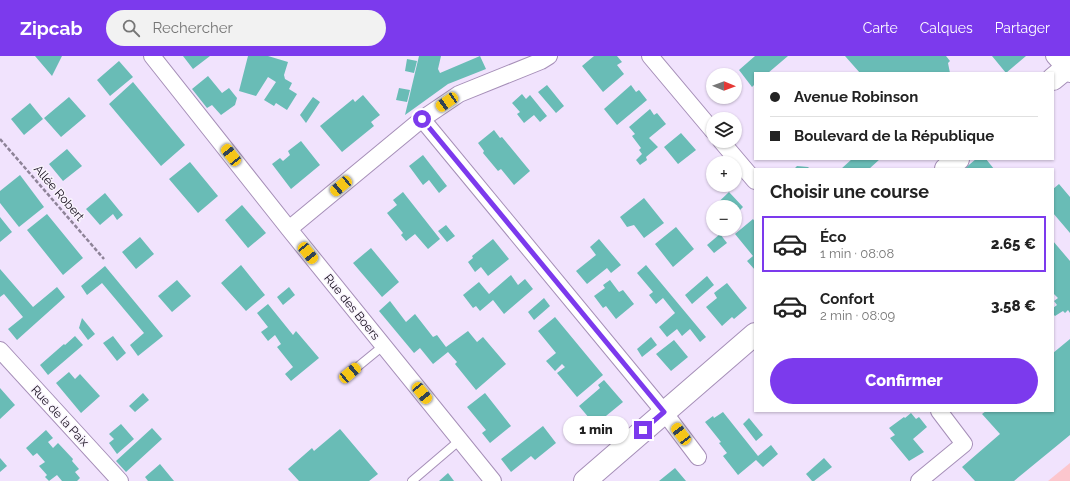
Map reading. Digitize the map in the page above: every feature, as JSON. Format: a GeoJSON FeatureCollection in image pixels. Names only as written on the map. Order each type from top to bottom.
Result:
{"type":"FeatureCollection","features":[{"type":"Feature","properties":{"kind":"street","name":"Rue des Boers"},"geometry":{"type":"LineString","coordinates":[[152,56],[289,229],[493,481]]}},
{"type":"Feature","properties":{"kind":"street"},"geometry":{"type":"LineString","coordinates":[[289,229],[422,119],[459,94],[541,61],[549,56]]}},
{"type":"Feature","properties":{"kind":"street"},"geometry":{"type":"LineString","coordinates":[[650,56],[706,123]]}},
{"type":"Feature","properties":{"kind":"street"},"geometry":{"type":"LineString","coordinates":[[422,119],[664,412],[698,457]]}},
{"type":"Feature","properties":{"kind":"street"},"geometry":{"type":"LineString","coordinates":[[727,148],[754,180]]}},
{"type":"Feature","properties":{"kind":"street"},"geometry":{"type":"LineString","coordinates":[[947,168],[957,160]]}},
{"type":"Feature","properties":{"kind":"street"},"geometry":{"type":"LineString","coordinates":[[586,481],[754,335]]}},
{"type":"Feature","properties":{"kind":"street","name":"Rue de la Paix"},"geometry":{"type":"LineString","coordinates":[[0,350],[120,481]]}},
{"type":"Feature","properties":{"kind":"street"},"geometry":{"type":"LineString","coordinates":[[919,481],[964,444],[940,412]]}},
{"type":"Feature","properties":{"kind":"lane"},"geometry":{"type":"LineString","coordinates":[[350,373],[383,346]]}},
{"type":"Feature","properties":{"kind":"lane"},"geometry":{"type":"LineString","coordinates":[[412,481],[460,440]]}},
{"type":"Feature","properties":{"kind":"path","name":"Allée Robert"},"geometry":{"type":"LineString","coordinates":[[0,139],[104,260]]}},
{"type":"Feature","properties":{"kind":"shaded area"},"geometry":{"type":"Polygon","coordinates":[[[1070,463],[1070,481],[1048,481],[1070,463]]]}},
{"type":"Feature","properties":{"kind":"building"},"geometry":{"type":"Polygon","coordinates":[[[35,56],[62,56],[52,76],[35,56]]]}},
{"type":"Feature","properties":{"kind":"building"},"geometry":{"type":"Polygon","coordinates":[[[183,56],[210,56],[193,69],[183,56]]]}},
{"type":"Feature","properties":{"kind":"building"},"geometry":{"type":"Polygon","coordinates":[[[248,56],[268,56],[288,62],[284,75],[285,79],[292,83],[289,89],[297,94],[287,110],[276,103],[274,106],[264,100],[276,82],[268,77],[256,96],[239,91],[248,56]]]}},
{"type":"Feature","properties":{"kind":"building"},"geometry":{"type":"Polygon","coordinates":[[[419,56],[441,56],[438,69],[440,73],[480,56],[486,69],[448,84],[405,115],[419,56]]]}},
{"type":"Feature","properties":{"kind":"building"},"geometry":{"type":"Polygon","coordinates":[[[594,56],[617,56],[622,62],[617,65],[624,74],[603,92],[582,66],[594,56]]]}},
{"type":"Feature","properties":{"kind":"building"},"geometry":{"type":"Polygon","coordinates":[[[755,56],[788,56],[769,72],[754,72],[754,85],[752,87],[742,74],[741,68],[755,56]]]}},
{"type":"Feature","properties":{"kind":"building"},"geometry":{"type":"Polygon","coordinates":[[[845,56],[946,56],[950,61],[948,63],[950,72],[859,72],[845,56]]]}},
{"type":"Feature","properties":{"kind":"building"},"geometry":{"type":"Polygon","coordinates":[[[992,56],[1026,56],[1007,72],[1005,72],[992,56]]]}},
{"type":"Feature","properties":{"kind":"building"},"geometry":{"type":"Polygon","coordinates":[[[407,59],[417,61],[414,73],[405,71],[407,59]]]}},
{"type":"Feature","properties":{"kind":"building"},"geometry":{"type":"Polygon","coordinates":[[[119,61],[133,77],[110,96],[97,80],[119,61]]]}},
{"type":"Feature","properties":{"kind":"building"},"geometry":{"type":"Polygon","coordinates":[[[208,76],[222,93],[229,88],[237,98],[235,105],[221,115],[212,105],[207,108],[192,89],[208,76]]]}},
{"type":"Feature","properties":{"kind":"building"},"geometry":{"type":"Polygon","coordinates":[[[133,82],[185,145],[161,166],[109,104],[133,82]]]}},
{"type":"Feature","properties":{"kind":"building"},"geometry":{"type":"Polygon","coordinates":[[[547,85],[564,106],[556,113],[538,92],[547,85]]]}},
{"type":"Feature","properties":{"kind":"building"},"geometry":{"type":"Polygon","coordinates":[[[631,85],[636,92],[639,90],[647,100],[617,125],[604,109],[631,85]]]}},
{"type":"Feature","properties":{"kind":"building"},"geometry":{"type":"Polygon","coordinates":[[[399,88],[410,90],[407,102],[396,100],[399,88]]]}},
{"type":"Feature","properties":{"kind":"building"},"geometry":{"type":"Polygon","coordinates":[[[522,94],[526,99],[530,95],[547,116],[540,122],[534,115],[524,123],[517,114],[520,112],[512,103],[522,94]]]}},
{"type":"Feature","properties":{"kind":"building"},"geometry":{"type":"Polygon","coordinates":[[[363,95],[380,115],[371,122],[374,126],[342,152],[320,126],[353,99],[355,102],[363,95]]]}},
{"type":"Feature","properties":{"kind":"building"},"geometry":{"type":"Polygon","coordinates":[[[69,97],[86,116],[61,137],[44,118],[69,97]]]}},
{"type":"Feature","properties":{"kind":"building"},"geometry":{"type":"Polygon","coordinates":[[[313,97],[320,102],[306,123],[300,115],[313,97]]]}},
{"type":"Feature","properties":{"kind":"building"},"geometry":{"type":"Polygon","coordinates":[[[30,103],[43,119],[24,135],[11,119],[30,103]]]}},
{"type":"Feature","properties":{"kind":"building"},"geometry":{"type":"Polygon","coordinates":[[[650,109],[654,115],[657,113],[666,124],[649,138],[658,147],[646,157],[647,160],[640,165],[636,160],[642,154],[639,150],[641,148],[632,136],[635,134],[629,127],[650,109]]]}},
{"type":"Feature","properties":{"kind":"building"},"geometry":{"type":"Polygon","coordinates":[[[494,130],[500,138],[502,137],[530,171],[514,185],[501,169],[498,171],[483,153],[484,151],[478,143],[494,130]]]}},
{"type":"Feature","properties":{"kind":"building"},"geometry":{"type":"Polygon","coordinates":[[[681,133],[696,150],[678,164],[664,147],[681,133]]]}},
{"type":"Feature","properties":{"kind":"building"},"geometry":{"type":"Polygon","coordinates":[[[301,141],[320,165],[291,189],[272,164],[280,158],[283,161],[290,155],[288,151],[301,141]]]}},
{"type":"Feature","properties":{"kind":"building"},"geometry":{"type":"Polygon","coordinates":[[[67,149],[82,166],[63,181],[49,164],[67,149]]]}},
{"type":"Feature","properties":{"kind":"building"},"geometry":{"type":"Polygon","coordinates":[[[423,155],[447,186],[439,193],[429,180],[423,185],[409,166],[423,155]]]}},
{"type":"Feature","properties":{"kind":"building"},"geometry":{"type":"Polygon","coordinates":[[[851,160],[879,160],[870,168],[842,168],[851,160]]]}},
{"type":"Feature","properties":{"kind":"building"},"geometry":{"type":"Polygon","coordinates":[[[975,160],[987,160],[993,168],[965,168],[975,160]]]}},
{"type":"Feature","properties":{"kind":"building"},"geometry":{"type":"Polygon","coordinates":[[[190,162],[218,196],[198,213],[169,179],[190,162]]]}},
{"type":"Feature","properties":{"kind":"building"},"geometry":{"type":"Polygon","coordinates":[[[797,166],[809,168],[795,168],[797,166]]]}},
{"type":"Feature","properties":{"kind":"building"},"geometry":{"type":"Polygon","coordinates":[[[20,175],[44,207],[19,227],[0,203],[0,191],[20,175]]]}},
{"type":"Feature","properties":{"kind":"building"},"geometry":{"type":"Polygon","coordinates":[[[1059,184],[1070,197],[1070,233],[1054,214],[1054,188],[1059,184]]]}},
{"type":"Feature","properties":{"kind":"building"},"geometry":{"type":"Polygon","coordinates":[[[403,192],[440,239],[428,249],[415,234],[406,241],[401,235],[403,233],[387,213],[397,205],[393,200],[403,192]]]}},
{"type":"Feature","properties":{"kind":"building"},"geometry":{"type":"Polygon","coordinates":[[[729,192],[736,200],[720,200],[729,192]]]}},
{"type":"Feature","properties":{"kind":"building"},"geometry":{"type":"Polygon","coordinates":[[[105,193],[123,215],[117,220],[113,214],[100,225],[86,209],[105,193]]]}},
{"type":"Feature","properties":{"kind":"building"},"geometry":{"type":"Polygon","coordinates":[[[644,198],[664,223],[644,238],[634,225],[627,227],[620,217],[644,198]]]}},
{"type":"Feature","properties":{"kind":"building"},"geometry":{"type":"Polygon","coordinates":[[[242,205],[266,233],[248,248],[225,220],[242,205]]]}},
{"type":"Feature","properties":{"kind":"building"},"geometry":{"type":"Polygon","coordinates":[[[47,214],[83,258],[63,275],[27,230],[47,214]]]}},
{"type":"Feature","properties":{"kind":"building"},"geometry":{"type":"Polygon","coordinates":[[[0,217],[12,232],[0,242],[0,217]]]}},
{"type":"Feature","properties":{"kind":"building"},"geometry":{"type":"Polygon","coordinates":[[[753,219],[754,269],[747,261],[753,256],[737,236],[742,236],[742,228],[753,219]]]}},
{"type":"Feature","properties":{"kind":"building"},"geometry":{"type":"Polygon","coordinates":[[[446,225],[455,236],[447,242],[438,231],[446,225]]]}},
{"type":"Feature","properties":{"kind":"building"},"geometry":{"type":"Polygon","coordinates":[[[676,227],[694,249],[673,267],[655,244],[676,227]]]}},
{"type":"Feature","properties":{"kind":"building"},"geometry":{"type":"Polygon","coordinates":[[[718,236],[722,236],[727,243],[714,253],[707,245],[718,236]]]}},
{"type":"Feature","properties":{"kind":"building"},"geometry":{"type":"Polygon","coordinates":[[[140,237],[154,254],[136,269],[122,252],[140,237]]]}},
{"type":"Feature","properties":{"kind":"building"},"geometry":{"type":"Polygon","coordinates":[[[493,239],[509,259],[488,276],[481,267],[475,272],[468,262],[473,258],[472,256],[493,239]]]}},
{"type":"Feature","properties":{"kind":"building"},"geometry":{"type":"Polygon","coordinates":[[[599,239],[621,265],[611,273],[607,268],[587,284],[576,271],[596,255],[590,247],[599,239]]]}},
{"type":"Feature","properties":{"kind":"building"},"geometry":{"type":"Polygon","coordinates":[[[1054,242],[1070,261],[1070,313],[1068,310],[1065,313],[1063,311],[1055,316],[1054,315],[1054,307],[1057,305],[1054,301],[1058,298],[1054,294],[1054,242]]]}},
{"type":"Feature","properties":{"kind":"building"},"geometry":{"type":"Polygon","coordinates":[[[371,248],[399,282],[382,297],[353,263],[371,248]]]}},
{"type":"Feature","properties":{"kind":"building"},"geometry":{"type":"Polygon","coordinates":[[[241,265],[265,295],[246,311],[221,283],[241,265]]]}},
{"type":"Feature","properties":{"kind":"building"},"geometry":{"type":"Polygon","coordinates":[[[646,265],[706,337],[700,342],[690,329],[682,336],[677,329],[667,337],[659,327],[675,313],[663,298],[656,304],[649,295],[653,292],[637,273],[646,265]]]}},
{"type":"Feature","properties":{"kind":"building"},"geometry":{"type":"Polygon","coordinates":[[[105,266],[163,336],[138,356],[130,345],[144,333],[102,283],[87,295],[81,286],[105,266]]]}},
{"type":"Feature","properties":{"kind":"building"},"geometry":{"type":"Polygon","coordinates":[[[0,269],[33,307],[57,287],[65,297],[17,340],[8,329],[23,317],[4,294],[0,297],[0,269]]]}},
{"type":"Feature","properties":{"kind":"building"},"geometry":{"type":"Polygon","coordinates":[[[511,275],[518,285],[525,279],[533,289],[504,314],[493,300],[480,311],[476,306],[473,308],[463,295],[479,282],[489,294],[511,275]]]}},
{"type":"Feature","properties":{"kind":"building"},"geometry":{"type":"Polygon","coordinates":[[[707,276],[714,285],[692,304],[685,295],[707,276]]]}},
{"type":"Feature","properties":{"kind":"building"},"geometry":{"type":"Polygon","coordinates":[[[177,280],[191,296],[172,312],[158,296],[177,280]]]}},
{"type":"Feature","properties":{"kind":"building"},"geometry":{"type":"Polygon","coordinates":[[[610,280],[619,292],[623,290],[634,304],[616,319],[606,306],[603,308],[594,296],[605,288],[603,285],[610,280]]]}},
{"type":"Feature","properties":{"kind":"building"},"geometry":{"type":"Polygon","coordinates":[[[727,283],[747,308],[734,319],[732,317],[722,326],[706,307],[717,298],[714,293],[727,283]]]}},
{"type":"Feature","properties":{"kind":"building"},"geometry":{"type":"Polygon","coordinates":[[[289,287],[295,295],[283,305],[277,297],[289,287]]]}},
{"type":"Feature","properties":{"kind":"building"},"geometry":{"type":"Polygon","coordinates":[[[544,298],[550,306],[534,320],[528,312],[544,298]]]}},
{"type":"Feature","properties":{"kind":"building"},"geometry":{"type":"Polygon","coordinates":[[[390,301],[406,322],[415,314],[433,337],[437,335],[446,347],[468,331],[477,342],[483,337],[506,364],[476,390],[455,364],[457,362],[448,352],[433,364],[420,348],[414,353],[379,311],[390,301]]]}},
{"type":"Feature","properties":{"kind":"building"},"geometry":{"type":"Polygon","coordinates":[[[268,304],[293,335],[296,331],[319,358],[291,381],[285,374],[293,367],[277,347],[281,344],[275,335],[268,341],[261,332],[268,327],[257,313],[268,304]]]}},
{"type":"Feature","properties":{"kind":"building"},"geometry":{"type":"Polygon","coordinates":[[[555,317],[603,375],[577,397],[557,373],[565,367],[562,364],[555,371],[546,361],[556,353],[538,331],[555,317]]]}},
{"type":"Feature","properties":{"kind":"building"},"geometry":{"type":"Polygon","coordinates":[[[82,318],[95,334],[88,340],[79,328],[82,318]]]}},
{"type":"Feature","properties":{"kind":"building"},"geometry":{"type":"Polygon","coordinates":[[[75,336],[83,345],[48,375],[40,365],[75,336]]]}},
{"type":"Feature","properties":{"kind":"building"},"geometry":{"type":"Polygon","coordinates":[[[113,336],[126,353],[117,361],[103,343],[113,336]]]}},
{"type":"Feature","properties":{"kind":"building"},"geometry":{"type":"Polygon","coordinates":[[[651,337],[657,345],[642,357],[637,349],[651,337]]]}},
{"type":"Feature","properties":{"kind":"building"},"geometry":{"type":"Polygon","coordinates":[[[1070,339],[1070,435],[1014,481],[975,481],[962,467],[1000,434],[982,414],[985,412],[1054,412],[1054,352],[1070,339]]]}},
{"type":"Feature","properties":{"kind":"building"},"geometry":{"type":"Polygon","coordinates":[[[674,340],[688,357],[671,371],[656,354],[674,340]]]}},
{"type":"Feature","properties":{"kind":"building"},"geometry":{"type":"Polygon","coordinates":[[[69,372],[75,379],[80,374],[100,396],[81,413],[56,383],[69,372]]]}},
{"type":"Feature","properties":{"kind":"building"},"geometry":{"type":"Polygon","coordinates":[[[604,380],[623,402],[595,425],[579,406],[600,388],[598,385],[604,380]]]}},
{"type":"Feature","properties":{"kind":"building"},"geometry":{"type":"Polygon","coordinates":[[[0,388],[15,405],[0,419],[0,388]]]}},
{"type":"Feature","properties":{"kind":"building"},"geometry":{"type":"Polygon","coordinates":[[[143,393],[149,400],[135,412],[129,406],[143,393]]]}},
{"type":"Feature","properties":{"kind":"building"},"geometry":{"type":"Polygon","coordinates":[[[485,393],[511,426],[490,443],[482,433],[486,430],[467,407],[485,393]]]}},
{"type":"Feature","properties":{"kind":"building"},"geometry":{"type":"Polygon","coordinates":[[[723,412],[758,456],[771,445],[778,454],[763,467],[756,460],[738,475],[723,456],[727,453],[719,443],[721,442],[705,422],[713,416],[714,418],[723,412]]]}},
{"type":"Feature","properties":{"kind":"building"},"geometry":{"type":"Polygon","coordinates":[[[911,413],[916,419],[919,417],[927,427],[913,439],[924,452],[909,461],[890,438],[895,435],[889,428],[911,413]]]}},
{"type":"Feature","properties":{"kind":"building"},"geometry":{"type":"Polygon","coordinates":[[[749,418],[763,435],[756,441],[743,424],[749,418]]]}},
{"type":"Feature","properties":{"kind":"building"},"geometry":{"type":"Polygon","coordinates":[[[121,424],[134,439],[117,454],[109,443],[114,439],[109,434],[121,424]]]}},
{"type":"Feature","properties":{"kind":"building"},"geometry":{"type":"Polygon","coordinates":[[[543,426],[556,443],[535,460],[531,456],[511,472],[501,459],[543,426]]]}},
{"type":"Feature","properties":{"kind":"building"},"geometry":{"type":"Polygon","coordinates":[[[152,428],[162,439],[126,472],[116,461],[152,428]]]}},
{"type":"Feature","properties":{"kind":"building"},"geometry":{"type":"Polygon","coordinates":[[[340,429],[378,474],[369,481],[299,481],[288,469],[312,448],[314,451],[340,429]]]}},
{"type":"Feature","properties":{"kind":"building"},"geometry":{"type":"Polygon","coordinates":[[[46,430],[53,438],[48,442],[53,448],[58,443],[73,459],[72,461],[79,469],[75,472],[80,478],[77,481],[62,481],[57,475],[49,481],[45,477],[47,475],[39,466],[45,462],[37,453],[33,456],[26,448],[46,430]]]}},
{"type":"Feature","properties":{"kind":"building"},"geometry":{"type":"Polygon","coordinates":[[[0,458],[7,466],[0,472],[0,458]]]}},
{"type":"Feature","properties":{"kind":"building"},"geometry":{"type":"Polygon","coordinates":[[[824,458],[832,467],[812,481],[806,474],[824,458]]]}},
{"type":"Feature","properties":{"kind":"building"},"geometry":{"type":"Polygon","coordinates":[[[160,464],[174,481],[148,481],[145,477],[160,464]]]}},
{"type":"Feature","properties":{"kind":"building"},"geometry":{"type":"Polygon","coordinates":[[[675,468],[686,481],[659,481],[675,468]]]}},
{"type":"Feature","properties":{"kind":"building"},"geometry":{"type":"Polygon","coordinates":[[[448,473],[454,481],[439,481],[448,473]]]}},
{"type":"Feature","properties":{"kind":"route"},"geometry":{"type":"LineString","coordinates":[[422,119],[664,412],[643,430]]}}]}
